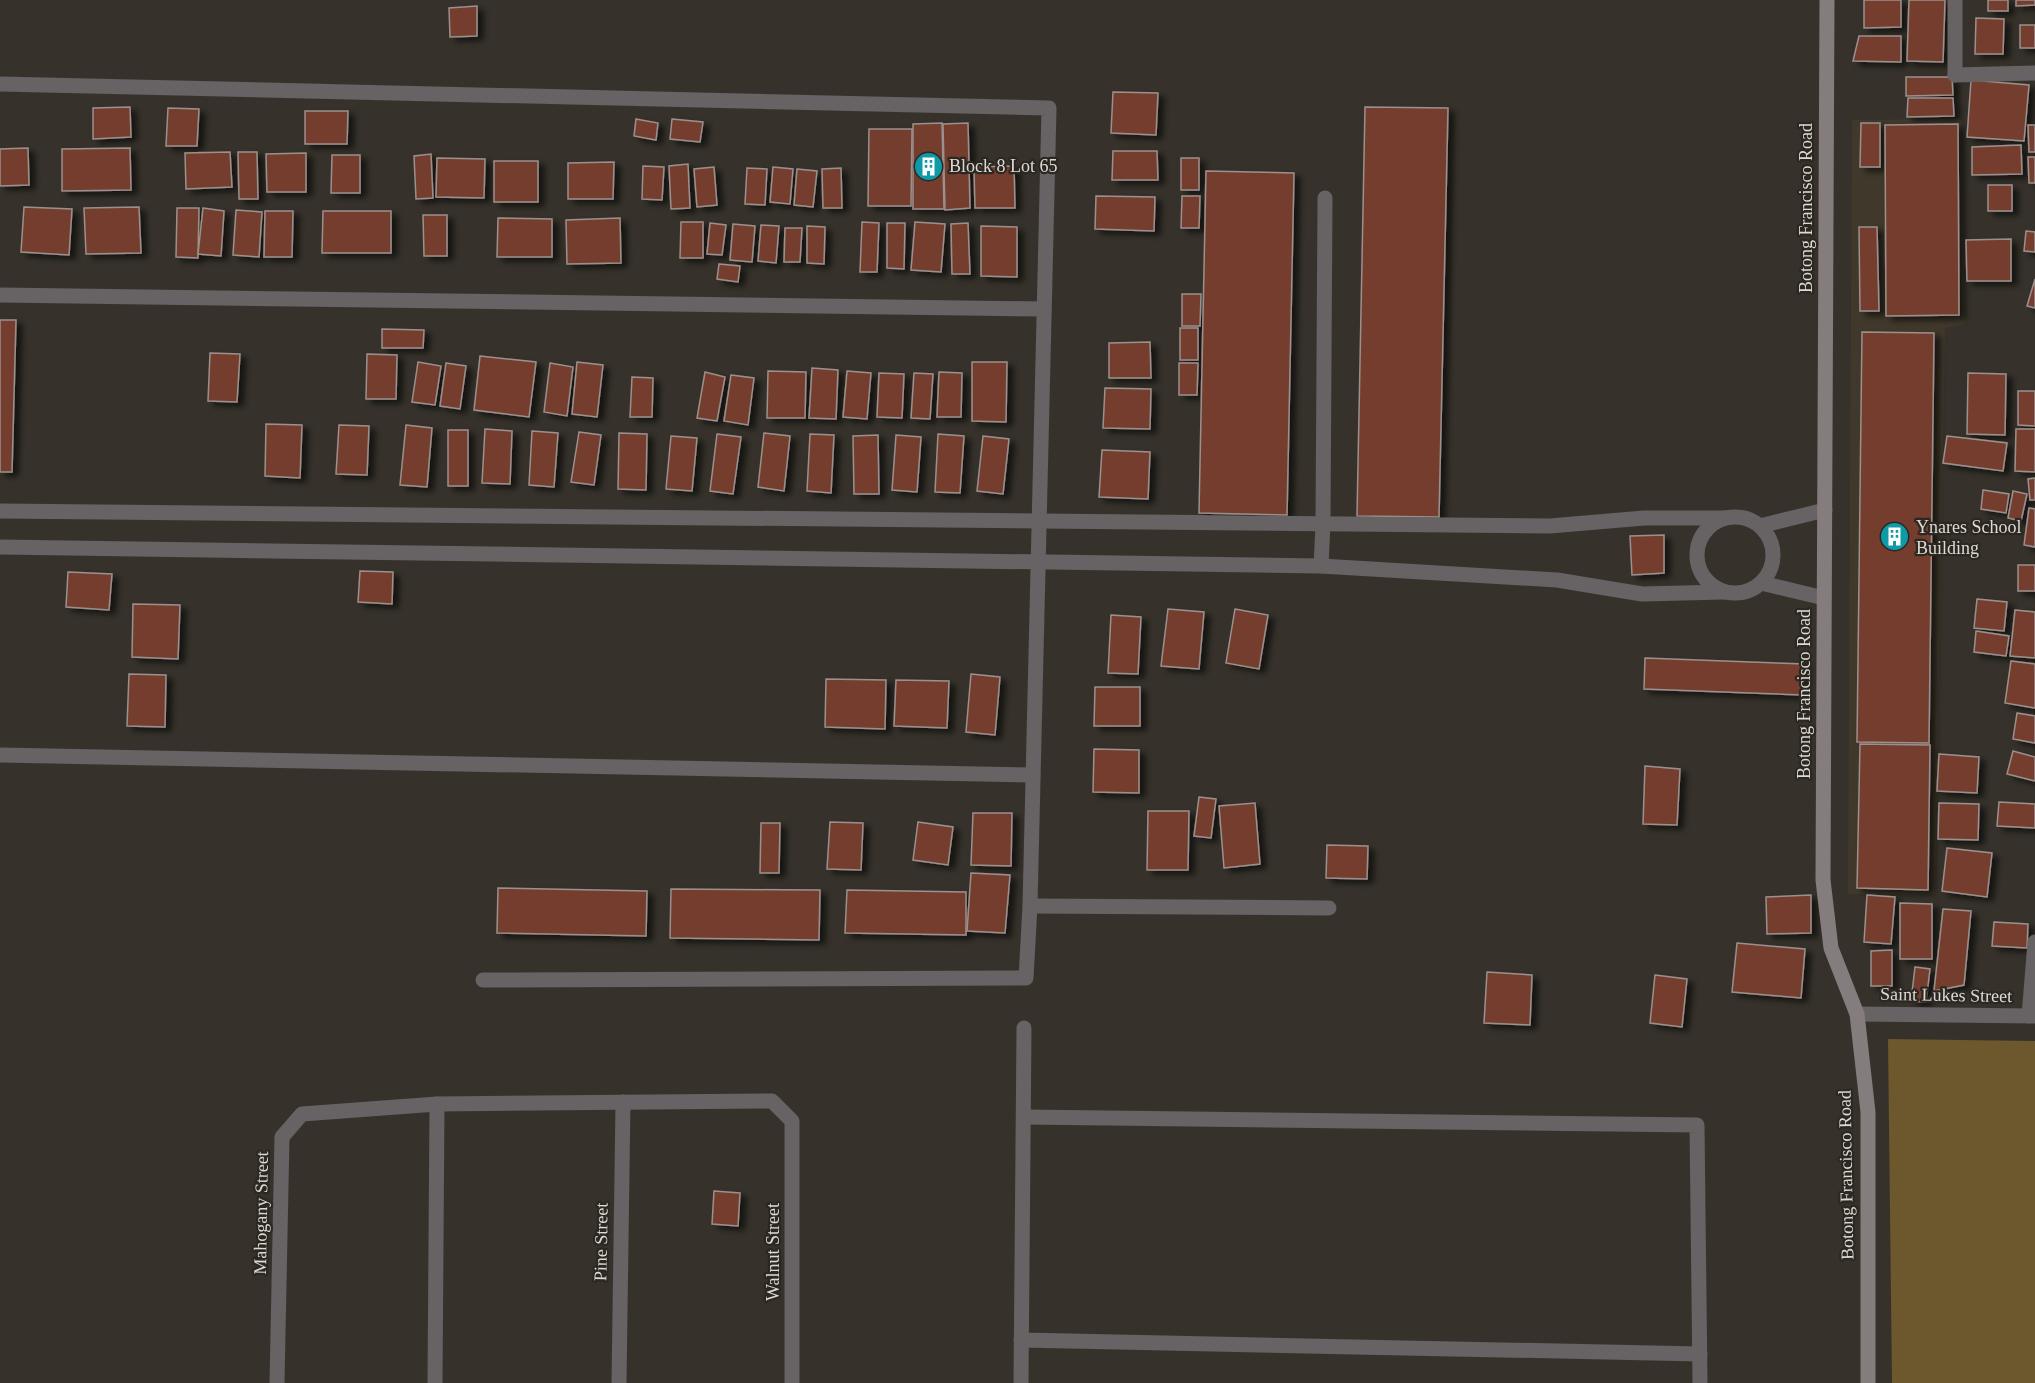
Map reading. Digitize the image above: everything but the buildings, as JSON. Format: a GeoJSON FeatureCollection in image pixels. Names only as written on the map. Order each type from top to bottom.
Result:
{"type":"FeatureCollection","features":[{"type":"Feature","properties":{"kind":"street","name":"Botong Francisco Road"},"geometry":{"type":"LineString","coordinates":[[1827,0],[1823,880],[1832,948],[1857,1014],[1868,1112],[1868,1383]]}},
{"type":"Feature","properties":{"kind":"street"},"geometry":{"type":"LineString","coordinates":[[1955,0],[1955,75],[2035,73]]}},
{"type":"Feature","properties":{"kind":"street"},"geometry":{"type":"LineString","coordinates":[[0,84],[1049,108],[1030,906],[1026,978],[483,980]]}},
{"type":"Feature","properties":{"kind":"street"},"geometry":{"type":"LineString","coordinates":[[1321,566],[1325,198]]}},
{"type":"Feature","properties":{"kind":"street"},"geometry":{"type":"LineString","coordinates":[[0,295],[1044,309]]}},
{"type":"Feature","properties":{"kind":"street"},"geometry":{"type":"LineString","coordinates":[[1760,526],[1825,510]]}},
{"type":"Feature","properties":{"kind":"street"},"geometry":{"type":"LineString","coordinates":[[0,511],[1550,526],[1644,518],[1725,518],[1749,519],[1760,526],[1768,535],[1773,553],[1770,573],[1750,590],[1737,594],[1724,592],[1642,594],[1557,580],[1321,566],[0,547]]}},
{"type":"Feature","properties":{"kind":"street"},"geometry":{"type":"LineString","coordinates":[[1724,592],[1712,586],[1702,574],[1697,562],[1698,548],[1703,535],[1712,525],[1725,518]]}},
{"type":"Feature","properties":{"kind":"street"},"geometry":{"type":"LineString","coordinates":[[1761,583],[1824,598]]}},
{"type":"Feature","properties":{"kind":"street"},"geometry":{"type":"LineString","coordinates":[[0,755],[1033,775]]}},
{"type":"Feature","properties":{"kind":"street"},"geometry":{"type":"LineString","coordinates":[[1030,906],[1329,908]]}},
{"type":"Feature","properties":{"kind":"street"},"geometry":{"type":"LineString","coordinates":[[2032,1016],[2035,942]]}},
{"type":"Feature","properties":{"kind":"street","name":"Saint Lukes Street"},"geometry":{"type":"LineString","coordinates":[[1857,1014],[2032,1016]]}},
{"type":"Feature","properties":{"kind":"street"},"geometry":{"type":"LineString","coordinates":[[1021,1383],[1024,1028]]}},
{"type":"Feature","properties":{"kind":"street","name":"Mahogany Street"},"geometry":{"type":"LineString","coordinates":[[277,1383],[282,1137],[302,1114],[437,1104],[772,1101],[792,1121]]}},
{"type":"Feature","properties":{"kind":"street","name":"Pine Street"},"geometry":{"type":"LineString","coordinates":[[619,1383],[623,1102]]}},
{"type":"Feature","properties":{"kind":"street"},"geometry":{"type":"LineString","coordinates":[[435,1383],[437,1104]]}},
{"type":"Feature","properties":{"kind":"street"},"geometry":{"type":"LineString","coordinates":[[1024,1117],[1697,1125],[1700,1383]]}},
{"type":"Feature","properties":{"kind":"street","name":"Walnut Street"},"geometry":{"type":"LineString","coordinates":[[792,1121],[792,1383]]}},
{"type":"Feature","properties":{"kind":"street"},"geometry":{"type":"LineString","coordinates":[[1022,1340],[1700,1354]]}},
{"type":"Feature","properties":{"kind":"shaded area"},"geometry":{"type":"Polygon","coordinates":[[[1961,119],[1965,324],[1945,328],[1935,894],[1848,894],[1852,120],[1961,119]]]}},
{"type":"Feature","properties":{"kind":"shaded area"},"geometry":{"type":"Polygon","coordinates":[[[1888,1039],[2035,1041],[2035,1383],[1892,1383],[1888,1039]]]}},
{"type":"Feature","properties":{"kind":"place","name":"Block 8 Lot 65"},"geometry":{"type":"Point","coordinates":[928,166]}},
{"type":"Feature","properties":{"kind":"place","name":"Ynares School Building"},"geometry":{"type":"Point","coordinates":[1895,537]}}]}
